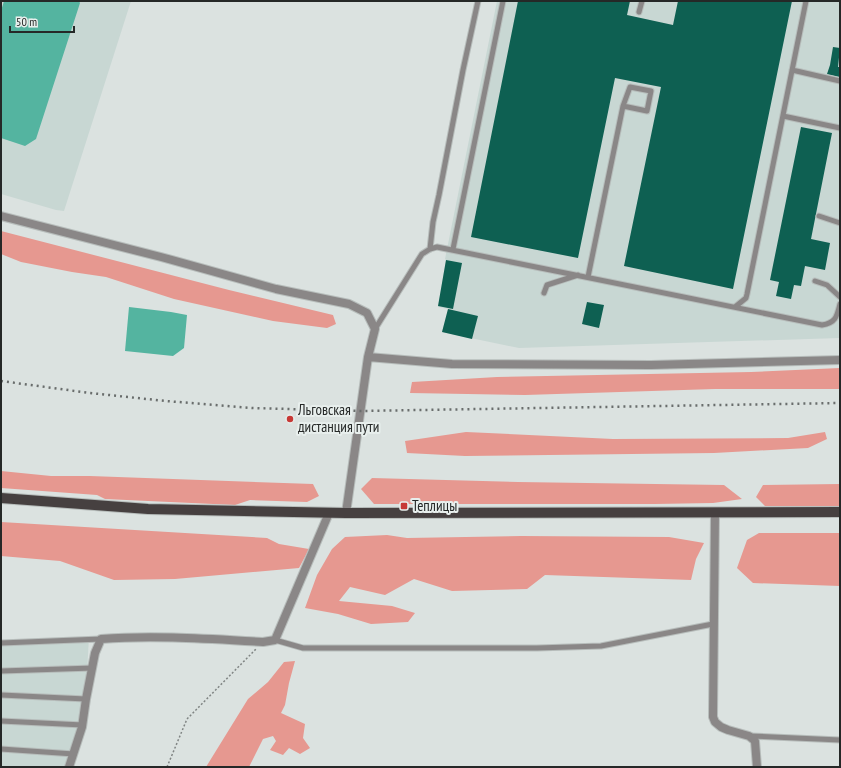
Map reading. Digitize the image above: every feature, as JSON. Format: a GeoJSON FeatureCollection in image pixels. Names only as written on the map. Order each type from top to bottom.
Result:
{"type":"FeatureCollection","features":[{"type":"Feature","properties":{"kind":"main road"},"geometry":{"type":"LineString","coordinates":[[1,498],[148,509],[329,513],[840,512]]}},
{"type":"Feature","properties":{"kind":"street"},"geometry":{"type":"LineString","coordinates":[[1,216],[276,289],[349,304],[367,313],[375,329],[368,357],[346,513]]}},
{"type":"Feature","properties":{"kind":"street"},"geometry":{"type":"LineString","coordinates":[[368,357],[452,364],[651,365],[840,360]]}},
{"type":"Feature","properties":{"kind":"street"},"geometry":{"type":"LineString","coordinates":[[715,512],[713,717],[715,722],[720,727],[749,736],[755,741],[757,767]]}},
{"type":"Feature","properties":{"kind":"street"},"geometry":{"type":"LineString","coordinates":[[69,767],[83,725],[86,699],[95,653],[101,639],[122,637],[181,637],[263,642],[275,640],[329,513]]}},
{"type":"Feature","properties":{"kind":"lane"},"geometry":{"type":"LineString","coordinates":[[430,249],[433,222],[440,195],[463,70],[478,1]]}},
{"type":"Feature","properties":{"kind":"lane"},"geometry":{"type":"LineString","coordinates":[[453,249],[503,1]]}},
{"type":"Feature","properties":{"kind":"lane"},"geometry":{"type":"LineString","coordinates":[[640,12],[642,1]]}},
{"type":"Feature","properties":{"kind":"lane"},"geometry":{"type":"LineString","coordinates":[[735,307],[746,298],[747,294],[806,1]]}},
{"type":"Feature","properties":{"kind":"lane"},"geometry":{"type":"LineString","coordinates":[[792,70],[840,81]]}},
{"type":"Feature","properties":{"kind":"lane"},"geometry":{"type":"LineString","coordinates":[[588,277],[623,106],[630,87],[651,91],[647,111],[623,106]]}},
{"type":"Feature","properties":{"kind":"lane"},"geometry":{"type":"LineString","coordinates":[[783,116],[840,128]]}},
{"type":"Feature","properties":{"kind":"lane"},"geometry":{"type":"LineString","coordinates":[[819,216],[840,223]]}},
{"type":"Feature","properties":{"kind":"lane"},"geometry":{"type":"LineString","coordinates":[[375,329],[422,254],[437,247],[453,249],[822,325],[829,324],[838,315],[840,304]]}},
{"type":"Feature","properties":{"kind":"lane"},"geometry":{"type":"LineString","coordinates":[[544,292],[547,285],[579,275]]}},
{"type":"Feature","properties":{"kind":"lane"},"geometry":{"type":"LineString","coordinates":[[815,281],[827,284],[840,296]]}},
{"type":"Feature","properties":{"kind":"lane"},"geometry":{"type":"LineString","coordinates":[[275,640],[303,648],[537,648],[601,646],[714,624]]}},
{"type":"Feature","properties":{"kind":"lane"},"geometry":{"type":"LineString","coordinates":[[1,643],[101,639]]}},
{"type":"Feature","properties":{"kind":"lane"},"geometry":{"type":"LineString","coordinates":[[1,672],[93,668]]}},
{"type":"Feature","properties":{"kind":"lane"},"geometry":{"type":"LineString","coordinates":[[1,695],[86,699]]}},
{"type":"Feature","properties":{"kind":"lane"},"geometry":{"type":"LineString","coordinates":[[1,721],[83,725]]}},
{"type":"Feature","properties":{"kind":"lane"},"geometry":{"type":"LineString","coordinates":[[749,736],[840,740]]}},
{"type":"Feature","properties":{"kind":"lane"},"geometry":{"type":"LineString","coordinates":[[1,749],[74,754]]}},
{"type":"Feature","properties":{"kind":"path"},"geometry":{"type":"LineString","coordinates":[[167,767],[187,719],[263,642]]}},
{"type":"Feature","properties":{"kind":"shaded area"},"geometry":{"type":"Polygon","coordinates":[[[1,1],[131,1],[64,211],[1,194],[1,1]]]}},
{"type":"Feature","properties":{"kind":"shaded area"},"geometry":{"type":"Polygon","coordinates":[[[4,1],[79,1],[80,3],[36,139],[25,146],[1,138],[1,11],[4,1]]]}},
{"type":"Feature","properties":{"kind":"shaded area"},"geometry":{"type":"Polygon","coordinates":[[[497,1],[840,1],[840,338],[519,348],[442,332],[448,309],[438,307],[445,259],[497,1]]]}},
{"type":"Feature","properties":{"kind":"shaded area"},"geometry":{"type":"Polygon","coordinates":[[[1,231],[229,290],[333,315],[336,324],[327,328],[273,321],[174,299],[106,277],[21,262],[1,254],[1,231]]]}},
{"type":"Feature","properties":{"kind":"shaded area"},"geometry":{"type":"Polygon","coordinates":[[[129,307],[187,315],[184,348],[173,356],[125,351],[129,307]]]}},
{"type":"Feature","properties":{"kind":"shaded area"},"geometry":{"type":"Polygon","coordinates":[[[840,368],[840,389],[715,389],[525,395],[410,393],[412,382],[497,377],[751,372],[840,368]]]}},
{"type":"Feature","properties":{"kind":"shaded area"},"geometry":{"type":"Polygon","coordinates":[[[466,432],[613,439],[788,438],[825,432],[827,439],[808,448],[714,453],[465,456],[407,453],[405,441],[466,432]]]}},
{"type":"Feature","properties":{"kind":"shaded area"},"geometry":{"type":"Polygon","coordinates":[[[1,471],[51,476],[313,484],[319,496],[307,502],[250,500],[235,505],[105,499],[97,495],[1,488],[1,471]]]}},
{"type":"Feature","properties":{"kind":"shaded area"},"geometry":{"type":"Polygon","coordinates":[[[372,478],[724,485],[742,499],[713,503],[655,504],[374,504],[361,489],[372,478]]]}},
{"type":"Feature","properties":{"kind":"shaded area"},"geometry":{"type":"Polygon","coordinates":[[[840,484],[840,506],[765,506],[756,497],[763,485],[840,484]]]}},
{"type":"Feature","properties":{"kind":"shaded area"},"geometry":{"type":"Polygon","coordinates":[[[1,522],[267,538],[279,544],[309,549],[299,568],[175,579],[114,580],[60,561],[1,556],[1,522]]]}},
{"type":"Feature","properties":{"kind":"shaded area"},"geometry":{"type":"Polygon","coordinates":[[[759,533],[840,533],[840,586],[753,583],[737,568],[747,540],[759,533]]]}},
{"type":"Feature","properties":{"kind":"shaded area"},"geometry":{"type":"Polygon","coordinates":[[[387,535],[407,538],[521,536],[669,537],[704,543],[696,559],[691,580],[545,575],[527,589],[452,591],[414,579],[385,595],[350,587],[339,601],[392,606],[415,613],[408,622],[371,624],[338,614],[305,608],[317,575],[332,549],[345,537],[387,535]]]}},
{"type":"Feature","properties":{"kind":"shaded area"},"geometry":{"type":"Polygon","coordinates":[[[89,637],[84,726],[72,767],[1,767],[1,640],[89,637]]]}},
{"type":"Feature","properties":{"kind":"shaded area"},"geometry":{"type":"Polygon","coordinates":[[[295,661],[285,705],[281,713],[305,724],[303,738],[310,748],[300,754],[289,748],[283,755],[270,750],[276,741],[273,736],[263,739],[249,767],[206,767],[248,699],[268,682],[284,662],[295,661]]]}},
{"type":"Feature","properties":{"kind":"building"},"geometry":{"type":"Polygon","coordinates":[[[518,1],[630,1],[627,15],[673,25],[678,1],[792,1],[733,289],[624,266],[661,87],[615,78],[578,258],[471,237],[518,1]]]}},
{"type":"Feature","properties":{"kind":"building"},"geometry":{"type":"Polygon","coordinates":[[[833,47],[840,48],[838,67],[840,67],[840,77],[827,74],[833,47]]]}},
{"type":"Feature","properties":{"kind":"building"},"geometry":{"type":"Polygon","coordinates":[[[801,127],[832,133],[811,239],[830,243],[825,270],[805,266],[801,286],[794,285],[791,299],[776,296],[779,282],[770,280],[801,127]]]}},
{"type":"Feature","properties":{"kind":"building"},"geometry":{"type":"Polygon","coordinates":[[[446,260],[462,263],[453,309],[438,306],[446,260]]]}},
{"type":"Feature","properties":{"kind":"building"},"geometry":{"type":"Polygon","coordinates":[[[587,302],[604,305],[599,328],[582,324],[587,302]]]}},
{"type":"Feature","properties":{"kind":"building"},"geometry":{"type":"Polygon","coordinates":[[[448,309],[478,316],[472,339],[442,332],[448,309]]]}},
{"type":"Feature","properties":{"kind":"railway"},"geometry":{"type":"LineString","coordinates":[[1,381],[90,393],[166,401],[252,408],[360,411],[840,403]]}},
{"type":"Feature","properties":{"kind":"place","name":"Льговская дистанция пути"},"geometry":{"type":"Point","coordinates":[290,419]}},
{"type":"Feature","properties":{"kind":"place","name":"Теплицы"},"geometry":{"type":"Point","coordinates":[404,506]}}]}
